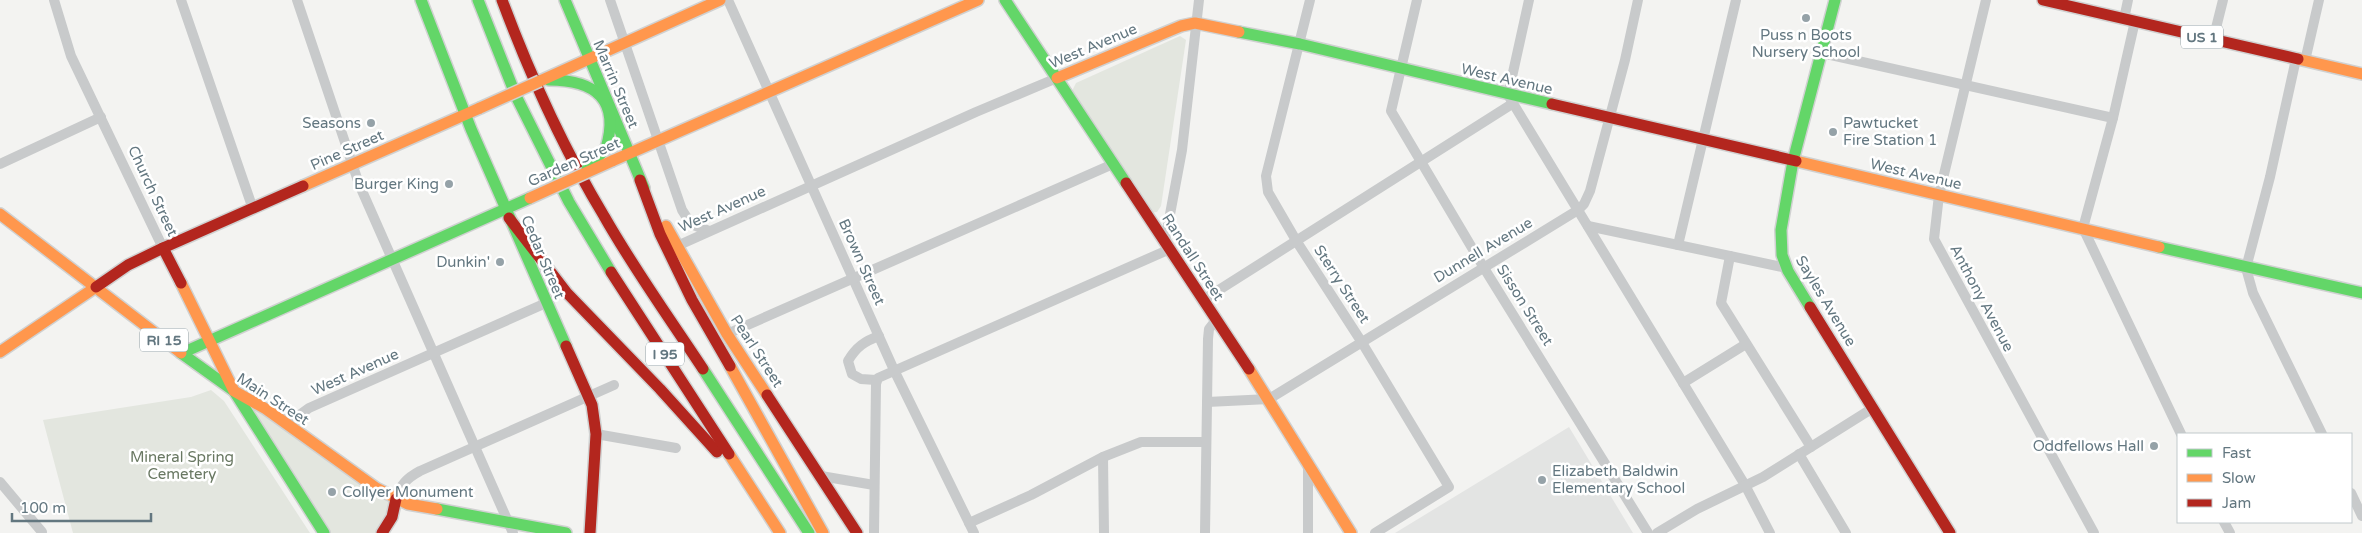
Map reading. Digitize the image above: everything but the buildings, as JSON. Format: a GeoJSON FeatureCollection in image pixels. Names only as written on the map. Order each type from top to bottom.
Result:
{"type":"FeatureCollection","features":[{"type":"Feature","properties":{"kind":"main road","name":"Cedar Street"},"geometry":{"type":"LineString","coordinates":[[421,0],[465,115],[588,396],[594,414],[596,434],[590,533]]}},
{"type":"Feature","properties":{"kind":"main road","name":"I 95"},"geometry":{"type":"LineString","coordinates":[[478,0],[516,96],[569,202],[780,533]]}},
{"type":"Feature","properties":{"kind":"main road","name":"I 95"},"geometry":{"type":"LineString","coordinates":[[502,0],[519,46],[563,142],[604,217],[808,533]]}},
{"type":"Feature","properties":{"kind":"main road","name":"Marrin Street"},"geometry":{"type":"LineString","coordinates":[[565,0],[640,180]]}},
{"type":"Feature","properties":{"kind":"main road","name":"Pine Street"},"geometry":{"type":"LineString","coordinates":[[0,352],[128,265],[720,0]]}},
{"type":"Feature","properties":{"kind":"main road","name":"Garden Street"},"geometry":{"type":"LineString","coordinates":[[182,353],[392,260],[508,213],[530,198],[978,0]]}},
{"type":"Feature","properties":{"kind":"main road","name":"Randall Street"},"geometry":{"type":"LineString","coordinates":[[1005,0],[1269,399],[1351,533]]}},
{"type":"Feature","properties":{"kind":"main road","name":"Sayles Avenue"},"geometry":{"type":"LineString","coordinates":[[1835,0],[1793,161],[1782,230],[1782,255],[1787,268],[1950,533]]}},
{"type":"Feature","properties":{"kind":"main road","name":"US 1"},"geometry":{"type":"LineString","coordinates":[[2043,0],[2362,74]]}},
{"type":"Feature","properties":{"kind":"main road"},"geometry":{"type":"LineString","coordinates":[[517,6],[519,46]]}},
{"type":"Feature","properties":{"kind":"main road","name":"West Avenue"},"geometry":{"type":"LineString","coordinates":[[1057,78],[1180,26],[1195,23],[1300,44],[1510,99],[1703,139],[2362,294]]}},
{"type":"Feature","properties":{"kind":"main road"},"geometry":{"type":"LineString","coordinates":[[540,81],[574,81],[594,90],[610,107],[611,128],[606,148],[592,165],[577,177]]}},
{"type":"Feature","properties":{"kind":"main road"},"geometry":{"type":"LineString","coordinates":[[640,180],[660,234],[692,300],[753,405],[823,533]]}},
{"type":"Feature","properties":{"kind":"main road","name":"Pearl Street"},"geometry":{"type":"LineString","coordinates":[[640,180],[727,334],[857,533]]}},
{"type":"Feature","properties":{"kind":"main road"},"geometry":{"type":"LineString","coordinates":[[508,213],[567,294],[676,407],[764,508]]}},
{"type":"Feature","properties":{"kind":"main road","name":"Main Street"},"geometry":{"type":"LineString","coordinates":[[0,214],[234,391],[290,426],[376,488],[408,504],[511,528],[566,533]]}},
{"type":"Feature","properties":{"kind":"main road","name":"Church Street"},"geometry":{"type":"LineString","coordinates":[[163,248],[234,391]]}},
{"type":"Feature","properties":{"kind":"main road","name":"RI 15"},"geometry":{"type":"LineString","coordinates":[[234,391],[324,533]]}},
{"type":"Feature","properties":{"kind":"main road"},"geometry":{"type":"LineString","coordinates":[[382,533],[392,517],[396,499]]}},
{"type":"Feature","properties":{"kind":"street","name":"Church Street"},"geometry":{"type":"LineString","coordinates":[[54,0],[71,56],[163,248]]}},
{"type":"Feature","properties":{"kind":"street"},"geometry":{"type":"LineString","coordinates":[[181,0],[252,209]]}},
{"type":"Feature","properties":{"kind":"street"},"geometry":{"type":"LineString","coordinates":[[297,0],[352,165],[511,528]]}},
{"type":"Feature","properties":{"kind":"street"},"geometry":{"type":"LineString","coordinates":[[610,0],[657,141],[686,219],[697,227],[709,231]]}},
{"type":"Feature","properties":{"kind":"street","name":"Brown Street"},"geometry":{"type":"LineString","coordinates":[[728,0],[894,370],[974,533]]}},
{"type":"Feature","properties":{"kind":"street"},"geometry":{"type":"LineString","coordinates":[[879,336],[865,341],[853,352],[848,360],[852,374],[861,379],[876,380],[1167,245],[1182,150],[1199,0]]}},
{"type":"Feature","properties":{"kind":"street","name":"Sterry Street"},"geometry":{"type":"LineString","coordinates":[[1310,0],[1266,176],[1268,192],[1449,487],[1375,533]]}},
{"type":"Feature","properties":{"kind":"street","name":"Sisson Street"},"geometry":{"type":"LineString","coordinates":[[1417,0],[1391,111],[1484,268],[1648,533]]}},
{"type":"Feature","properties":{"kind":"street"},"geometry":{"type":"LineString","coordinates":[[1528,0],[1510,99],[1745,485],[1770,533]]}},
{"type":"Feature","properties":{"kind":"street","name":"Dunnell Avenue"},"geometry":{"type":"LineString","coordinates":[[1207,402],[1269,399],[1578,210],[1584,204],[1590,191],[1626,60],[1638,0]]}},
{"type":"Feature","properties":{"kind":"street"},"geometry":{"type":"LineString","coordinates":[[1678,245],[1736,0]]}},
{"type":"Feature","properties":{"kind":"street","name":"Anthony Avenue"},"geometry":{"type":"LineString","coordinates":[[1986,0],[1967,86],[1939,195],[1934,239],[2094,533]]}},
{"type":"Feature","properties":{"kind":"street"},"geometry":{"type":"LineString","coordinates":[[2128,0],[2130,20],[2113,118],[2083,228],[2181,433]]}},
{"type":"Feature","properties":{"kind":"street"},"geometry":{"type":"LineString","coordinates":[[2213,40],[2223,0]]}},
{"type":"Feature","properties":{"kind":"street"},"geometry":{"type":"LineString","coordinates":[[2319,0],[2301,60],[2246,268],[2253,293],[2322,433]]}},
{"type":"Feature","properties":{"kind":"street"},"geometry":{"type":"LineString","coordinates":[[1822,54],[2113,118]]}},
{"type":"Feature","properties":{"kind":"street","name":"West Avenue"},"geometry":{"type":"LineString","coordinates":[[677,246],[1057,78]]}},
{"type":"Feature","properties":{"kind":"street"},"geometry":{"type":"LineString","coordinates":[[1203,300],[1421,162],[1510,99]]}},
{"type":"Feature","properties":{"kind":"street"},"geometry":{"type":"LineString","coordinates":[[0,164],[101,117]]}},
{"type":"Feature","properties":{"kind":"street"},"geometry":{"type":"LineString","coordinates":[[727,334],[1113,164]]}},
{"type":"Feature","properties":{"kind":"street"},"geometry":{"type":"LineString","coordinates":[[1588,226],[1787,268]]}},
{"type":"Feature","properties":{"kind":"street"},"geometry":{"type":"LineString","coordinates":[[1730,256],[1721,303],[1811,447]]}},
{"type":"Feature","properties":{"kind":"street","name":"West Avenue"},"geometry":{"type":"LineString","coordinates":[[290,426],[298,416],[309,408],[546,303]]}},
{"type":"Feature","properties":{"kind":"street"},"geometry":{"type":"LineString","coordinates":[[1205,533],[1208,339],[1209,329],[1216,320]]}},
{"type":"Feature","properties":{"kind":"street"},"geometry":{"type":"LineString","coordinates":[[1683,383],[1746,344]]}},
{"type":"Feature","properties":{"kind":"street"},"geometry":{"type":"LineString","coordinates":[[874,533],[876,380]]}},
{"type":"Feature","properties":{"kind":"street"},"geometry":{"type":"LineString","coordinates":[[396,499],[399,488],[412,475],[614,385]]}},
{"type":"Feature","properties":{"kind":"street"},"geometry":{"type":"LineString","coordinates":[[1657,533],[1697,509],[1763,477],[1873,408]]}},
{"type":"Feature","properties":{"kind":"street"},"geometry":{"type":"LineString","coordinates":[[596,434],[676,448]]}},
{"type":"Feature","properties":{"kind":"street"},"geometry":{"type":"LineString","coordinates":[[969,522],[1031,495],[1103,457],[1141,442],[1206,442]]}},
{"type":"Feature","properties":{"kind":"street"},"geometry":{"type":"LineString","coordinates":[[1799,454],[1846,533]]}},
{"type":"Feature","properties":{"kind":"street"},"geometry":{"type":"LineString","coordinates":[[1103,457],[1104,533]]}},
{"type":"Feature","properties":{"kind":"street"},"geometry":{"type":"LineString","coordinates":[[1308,462],[1308,533]]}},
{"type":"Feature","properties":{"kind":"street"},"geometry":{"type":"LineString","coordinates":[[821,476],[874,485]]}},
{"type":"Feature","properties":{"kind":"street"},"geometry":{"type":"LineString","coordinates":[[0,482],[42,532]]}},
{"type":"Feature","properties":{"kind":"street"},"geometry":{"type":"LineString","coordinates":[[2352,496],[2362,516]]}},
{"type":"Feature","properties":{"kind":"shaded area","name":"Elizabeth Baldwin Elementary School"},"geometry":{"type":"Polygon","coordinates":[[[1569,427],[1633,533],[1395,533],[1569,427]]]}},
{"type":"Feature","properties":{"kind":"green space"},"geometry":{"type":"Polygon","coordinates":[[[1180,36],[1186,40],[1161,206],[1157,212],[1151,213],[1073,96],[1073,89],[1076,83],[1180,36]]]}},
{"type":"Feature","properties":{"kind":"green space","name":"Mineral Spring Cemetery"},"geometry":{"type":"Polygon","coordinates":[[[211,390],[224,401],[310,533],[73,533],[43,420],[191,397],[211,390]]]}},
{"type":"Feature","properties":{"kind":"green space"},"geometry":{"type":"Polygon","coordinates":[[[238,394],[395,496],[383,533],[325,533],[238,394]]]}},
{"type":"Feature","properties":{"kind":"traffic: fast"},"geometry":{"type":"LineString","coordinates":[[421,0],[471,129],[566,346]]}},
{"type":"Feature","properties":{"kind":"traffic: fast"},"geometry":{"type":"LineString","coordinates":[[478,0],[516,96],[569,202],[611,272]]}},
{"type":"Feature","properties":{"kind":"traffic: fast"},"geometry":{"type":"LineString","coordinates":[[565,0],[644,188]]}},
{"type":"Feature","properties":{"kind":"traffic: fast"},"geometry":{"type":"LineString","coordinates":[[1005,0],[1126,183]]}},
{"type":"Feature","properties":{"kind":"traffic: fast"},"geometry":{"type":"LineString","coordinates":[[1810,307],[1788,271],[1782,255],[1781,230],[1793,161],[1835,0]]}},
{"type":"Feature","properties":{"kind":"traffic: fast"},"geometry":{"type":"LineString","coordinates":[[1239,32],[1300,44],[1552,104]]}},
{"type":"Feature","properties":{"kind":"traffic: fast"},"geometry":{"type":"LineString","coordinates":[[549,80],[580,84],[600,96],[607,105],[610,117],[606,148]]}},
{"type":"Feature","properties":{"kind":"traffic: fast"},"geometry":{"type":"LineString","coordinates":[[587,169],[606,148]]}},
{"type":"Feature","properties":{"kind":"traffic: fast"},"geometry":{"type":"LineString","coordinates":[[182,353],[530,198]]}},
{"type":"Feature","properties":{"kind":"traffic: fast"},"geometry":{"type":"LineString","coordinates":[[2159,247],[2362,293]]}},
{"type":"Feature","properties":{"kind":"traffic: fast"},"geometry":{"type":"LineString","coordinates":[[181,353],[234,391],[324,533]]}},
{"type":"Feature","properties":{"kind":"traffic: fast"},"geometry":{"type":"LineString","coordinates":[[703,369],[809,533]]}},
{"type":"Feature","properties":{"kind":"traffic: fast"},"geometry":{"type":"LineString","coordinates":[[437,509],[566,533]]}},
{"type":"Feature","properties":{"kind":"traffic: slow"},"geometry":{"type":"LineString","coordinates":[[540,81],[720,0]]}},
{"type":"Feature","properties":{"kind":"traffic: slow"},"geometry":{"type":"LineString","coordinates":[[612,161],[978,0]]}},
{"type":"Feature","properties":{"kind":"traffic: slow"},"geometry":{"type":"LineString","coordinates":[[1057,78],[1181,26],[1195,23],[1239,32]]}},
{"type":"Feature","properties":{"kind":"traffic: slow"},"geometry":{"type":"LineString","coordinates":[[2298,59],[2362,74]]}},
{"type":"Feature","properties":{"kind":"traffic: slow"},"geometry":{"type":"LineString","coordinates":[[480,108],[540,81]]}},
{"type":"Feature","properties":{"kind":"traffic: slow"},"geometry":{"type":"LineString","coordinates":[[303,186],[480,108]]}},
{"type":"Feature","properties":{"kind":"traffic: slow"},"geometry":{"type":"LineString","coordinates":[[530,198],[612,161]]}},
{"type":"Feature","properties":{"kind":"traffic: slow"},"geometry":{"type":"LineString","coordinates":[[1796,161],[2159,247]]}},
{"type":"Feature","properties":{"kind":"traffic: slow"},"geometry":{"type":"LineString","coordinates":[[0,214],[181,353]]}},
{"type":"Feature","properties":{"kind":"traffic: slow"},"geometry":{"type":"LineString","coordinates":[[666,226],[727,334],[767,395]]}},
{"type":"Feature","properties":{"kind":"traffic: slow"},"geometry":{"type":"LineString","coordinates":[[181,283],[234,391],[266,409],[376,488],[408,504],[437,509]]}},
{"type":"Feature","properties":{"kind":"traffic: slow"},"geometry":{"type":"LineString","coordinates":[[0,352],[96,287]]}},
{"type":"Feature","properties":{"kind":"traffic: slow"},"geometry":{"type":"LineString","coordinates":[[730,366],[823,533]]}},
{"type":"Feature","properties":{"kind":"traffic: slow"},"geometry":{"type":"LineString","coordinates":[[1249,369],[1351,533]]}},
{"type":"Feature","properties":{"kind":"traffic: slow"},"geometry":{"type":"LineString","coordinates":[[729,454],[780,533]]}},
{"type":"Feature","properties":{"kind":"traffic: jam"},"geometry":{"type":"LineString","coordinates":[[502,0],[524,56],[561,138],[589,190],[627,255],[703,369]]}},
{"type":"Feature","properties":{"kind":"traffic: jam"},"geometry":{"type":"LineString","coordinates":[[2043,0],[2298,59]]}},
{"type":"Feature","properties":{"kind":"traffic: jam"},"geometry":{"type":"LineString","coordinates":[[1552,104],[1796,161]]}},
{"type":"Feature","properties":{"kind":"traffic: jam"},"geometry":{"type":"LineString","coordinates":[[640,180],[660,234],[692,300],[730,366]]}},
{"type":"Feature","properties":{"kind":"traffic: jam"},"geometry":{"type":"LineString","coordinates":[[1126,183],[1249,369]]}},
{"type":"Feature","properties":{"kind":"traffic: jam"},"geometry":{"type":"LineString","coordinates":[[181,283],[163,248],[303,186]]}},
{"type":"Feature","properties":{"kind":"traffic: jam"},"geometry":{"type":"LineString","coordinates":[[509,218],[567,293],[660,389],[717,452]]}},
{"type":"Feature","properties":{"kind":"traffic: jam"},"geometry":{"type":"LineString","coordinates":[[96,287],[128,265],[163,248]]}},
{"type":"Feature","properties":{"kind":"traffic: jam"},"geometry":{"type":"LineString","coordinates":[[611,272],[729,454]]}},
{"type":"Feature","properties":{"kind":"traffic: jam"},"geometry":{"type":"LineString","coordinates":[[1810,307],[1950,533]]}},
{"type":"Feature","properties":{"kind":"traffic: jam"},"geometry":{"type":"LineString","coordinates":[[566,346],[592,405],[596,434],[590,533]]}},
{"type":"Feature","properties":{"kind":"traffic: jam"},"geometry":{"type":"LineString","coordinates":[[767,395],[857,533]]}},
{"type":"Feature","properties":{"kind":"traffic: jam"},"geometry":{"type":"LineString","coordinates":[[382,533],[392,517],[396,499]]}},
{"type":"Feature","properties":{"kind":"place","name":"Puss n Boots Nursery School"},"geometry":{"type":"Point","coordinates":[1806,18]}},
{"type":"Feature","properties":{"kind":"place","name":"Seasons"},"geometry":{"type":"Point","coordinates":[371,123]}},
{"type":"Feature","properties":{"kind":"place","name":"Pawtucket Fire Station 1"},"geometry":{"type":"Point","coordinates":[1833,132]}},
{"type":"Feature","properties":{"kind":"place","name":"Burger King"},"geometry":{"type":"Point","coordinates":[449,184]}},
{"type":"Feature","properties":{"kind":"place","name":"Dunkin'"},"geometry":{"type":"Point","coordinates":[500,262]}},
{"type":"Feature","properties":{"kind":"place","name":"Oddfellows Hall"},"geometry":{"type":"Point","coordinates":[2154,446]}},
{"type":"Feature","properties":{"kind":"place","name":"Elizabeth Baldwin Elementary School"},"geometry":{"type":"Point","coordinates":[1542,480]}},
{"type":"Feature","properties":{"kind":"place","name":"Collyer Monument"},"geometry":{"type":"Point","coordinates":[332,492]}}]}
